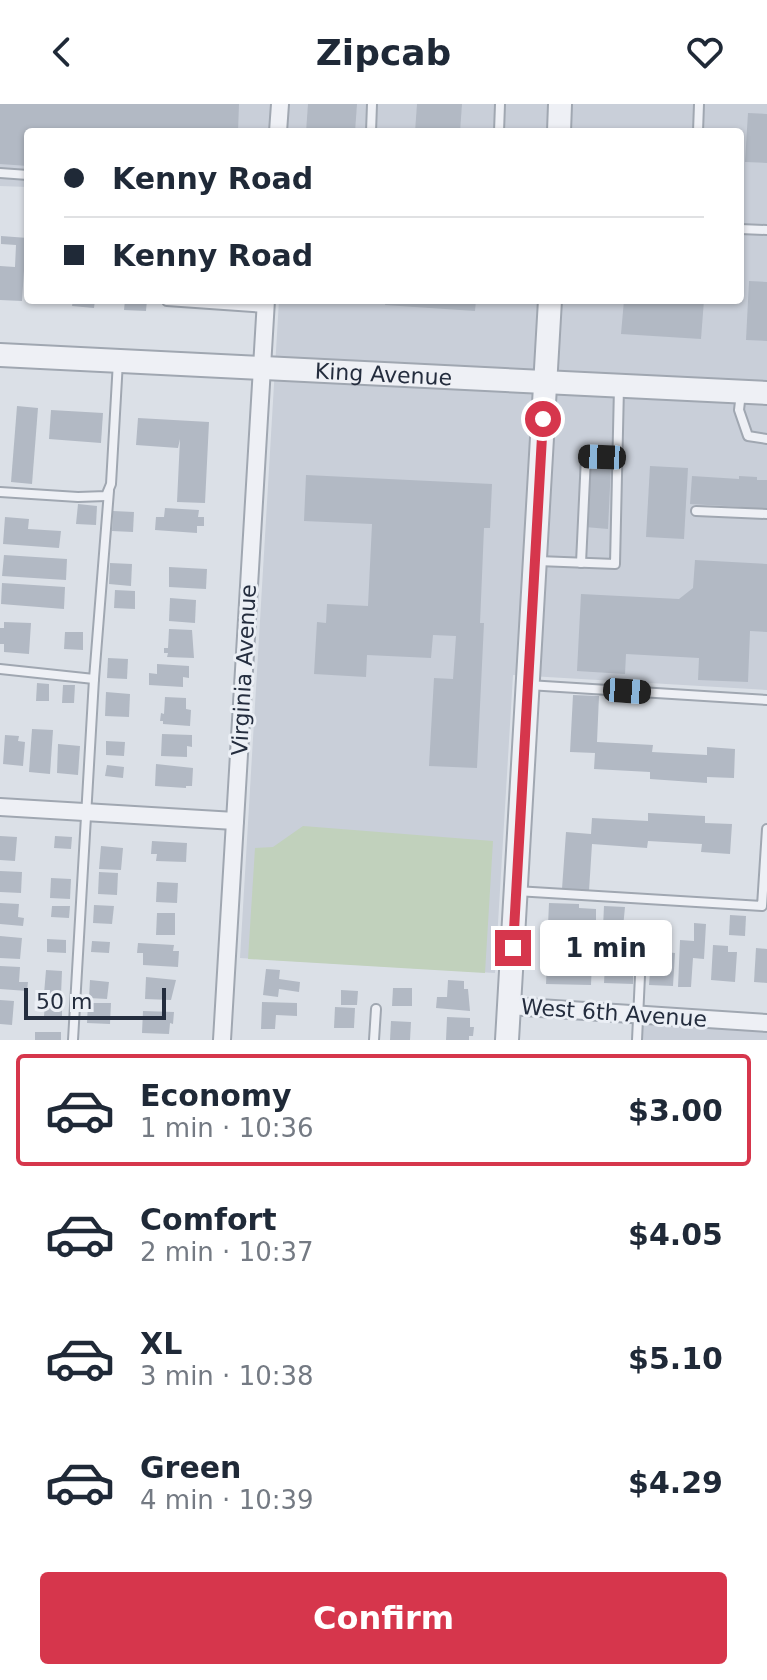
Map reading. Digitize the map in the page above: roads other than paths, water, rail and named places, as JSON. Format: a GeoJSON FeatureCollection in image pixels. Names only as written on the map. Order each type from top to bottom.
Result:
{"type":"FeatureCollection","features":[{"type":"Feature","properties":{"kind":"street"},"geometry":{"type":"LineString","coordinates":[[278,128],[280,104]]}},
{"type":"Feature","properties":{"kind":"street"},"geometry":{"type":"LineString","coordinates":[[559,128],[560,104]]}},
{"type":"Feature","properties":{"kind":"street","name":"Virginia Avenue"},"geometry":{"type":"LineString","coordinates":[[222,1040],[266,304]]}},
{"type":"Feature","properties":{"kind":"street"},"geometry":{"type":"LineString","coordinates":[[507,1040],[550,304]]}},
{"type":"Feature","properties":{"kind":"street","name":"King Avenue"},"geometry":{"type":"LineString","coordinates":[[0,355],[767,393]]}},
{"type":"Feature","properties":{"kind":"street"},"geometry":{"type":"LineString","coordinates":[[0,807],[235,821]]}},
{"type":"Feature","properties":{"kind":"street","name":"West 6th Avenue"},"geometry":{"type":"LineString","coordinates":[[509,1006],[767,1023]]}},
{"type":"Feature","properties":{"kind":"lane"},"geometry":{"type":"LineString","coordinates":[[371,128],[372,104]]}},
{"type":"Feature","properties":{"kind":"lane"},"geometry":{"type":"LineString","coordinates":[[499,128],[500,104]]}},
{"type":"Feature","properties":{"kind":"lane"},"geometry":{"type":"LineString","coordinates":[[698,128],[699,104]]}},
{"type":"Feature","properties":{"kind":"lane"},"geometry":{"type":"LineString","coordinates":[[0,173],[24,175]]}},
{"type":"Feature","properties":{"kind":"lane"},"geometry":{"type":"LineString","coordinates":[[744,229],[767,230]]}},
{"type":"Feature","properties":{"kind":"lane"},"geometry":{"type":"LineString","coordinates":[[73,1040],[94,679],[119,360]]}},
{"type":"Feature","properties":{"kind":"lane"},"geometry":{"type":"LineString","coordinates":[[534,560],[615,564],[619,386]]}},
{"type":"Feature","properties":{"kind":"lane"},"geometry":{"type":"LineString","coordinates":[[741,392],[739,410],[748,436],[767,439]]}},
{"type":"Feature","properties":{"kind":"lane"},"geometry":{"type":"LineString","coordinates":[[581,563],[586,457],[618,458]]}},
{"type":"Feature","properties":{"kind":"lane"},"geometry":{"type":"LineString","coordinates":[[0,492],[101,498],[109,491]]}},
{"type":"Feature","properties":{"kind":"lane"},"geometry":{"type":"LineString","coordinates":[[696,511],[767,514]]}},
{"type":"Feature","properties":{"kind":"lane"},"geometry":{"type":"LineString","coordinates":[[0,669],[94,679]]}},
{"type":"Feature","properties":{"kind":"lane"},"geometry":{"type":"LineString","coordinates":[[527,685],[767,700]]}},
{"type":"Feature","properties":{"kind":"lane"},"geometry":{"type":"LineString","coordinates":[[516,891],[762,906],[767,829]]}},
{"type":"Feature","properties":{"kind":"lane"},"geometry":{"type":"LineString","coordinates":[[637,1040],[642,933]]}},
{"type":"Feature","properties":{"kind":"lane"},"geometry":{"type":"LineString","coordinates":[[374,1040],[376,1009]]}}]}
